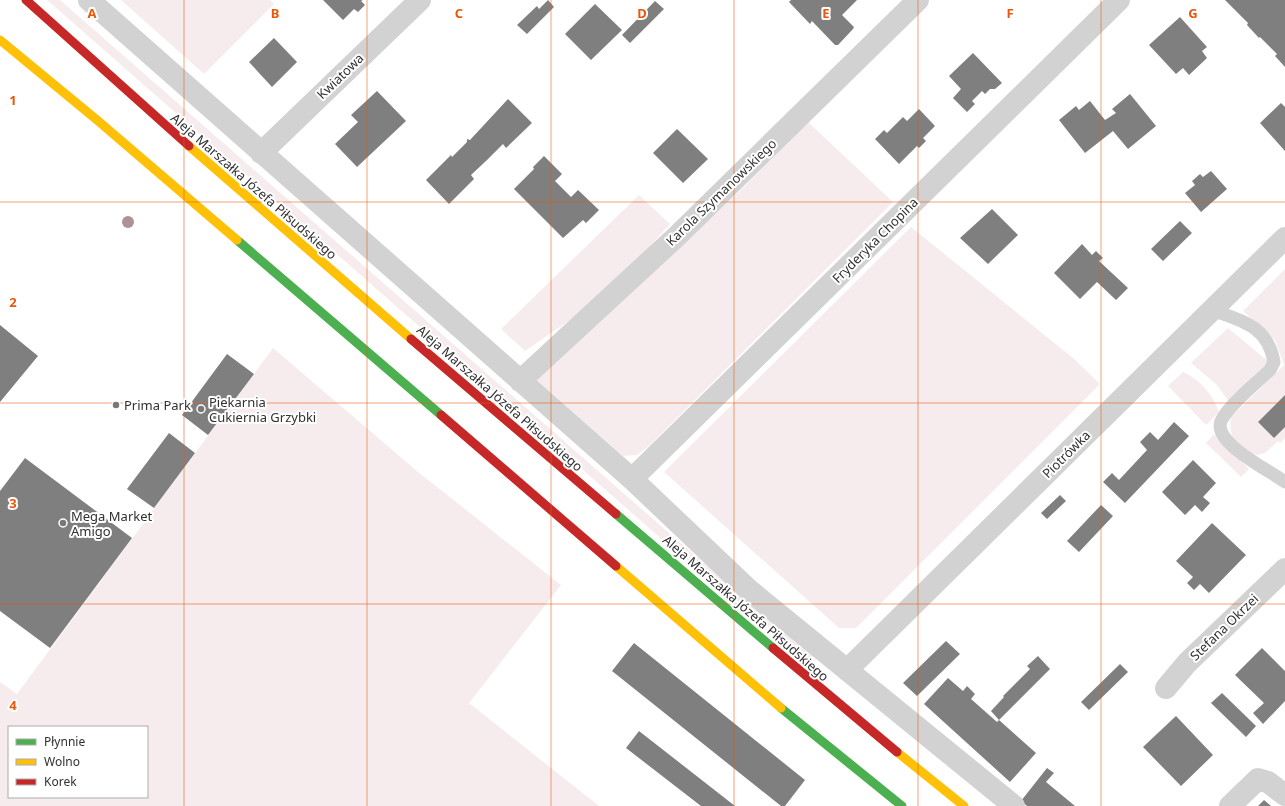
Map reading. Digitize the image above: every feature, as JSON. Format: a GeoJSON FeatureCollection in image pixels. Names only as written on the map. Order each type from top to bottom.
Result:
{"type":"FeatureCollection","features":[{"type":"Feature","properties":{"kind":"main road","name":"Aleja Marszałka Józefa Piłsudskiego"},"geometry":{"type":"LineString","coordinates":[[26,0],[241,193],[826,694],[964,806]]}},
{"type":"Feature","properties":{"kind":"main road"},"geometry":{"type":"LineString","coordinates":[[0,40],[104,125],[805,728],[902,806]]}},
{"type":"Feature","properties":{"kind":"street"},"geometry":{"type":"LineString","coordinates":[[89,0],[260,153],[632,479],[749,590],[1014,806]]}},
{"type":"Feature","properties":{"kind":"street","name":"Kwiatowa"},"geometry":{"type":"LineString","coordinates":[[260,153],[420,0]]}},
{"type":"Feature","properties":{"kind":"street","name":"Karola Szymanowskiego"},"geometry":{"type":"LineString","coordinates":[[520,381],[677,236],[918,0]]}},
{"type":"Feature","properties":{"kind":"street","name":"Fryderyka Chopina"},"geometry":{"type":"LineString","coordinates":[[632,479],[1119,0]]}},
{"type":"Feature","properties":{"kind":"street","name":"Piotrówka"},"geometry":{"type":"LineString","coordinates":[[847,670],[1285,238]]}},
{"type":"Feature","properties":{"kind":"street","name":"Stefana Okrzei"},"geometry":{"type":"LineString","coordinates":[[1166,688],[1187,663],[1285,569]]}},
{"type":"Feature","properties":{"kind":"street"},"geometry":{"type":"LineString","coordinates":[[1230,806],[1258,779],[1268,782],[1285,794]]}},
{"type":"Feature","properties":{"kind":"lane"},"geometry":{"type":"LineString","coordinates":[[1212,310],[1252,326],[1267,340],[1272,349],[1274,362],[1270,370],[1227,412],[1220,422],[1220,428],[1224,438],[1234,449],[1285,482]]}},
{"type":"Feature","properties":{"kind":"shaded area"},"geometry":{"type":"Polygon","coordinates":[[[47,0],[60,0],[677,540],[815,655],[809,660],[665,542],[47,0]]]}},
{"type":"Feature","properties":{"kind":"shaded area"},"geometry":{"type":"Polygon","coordinates":[[[121,0],[270,0],[274,4],[204,74],[121,0]]]}},
{"type":"Feature","properties":{"kind":"shaded area"},"geometry":{"type":"Polygon","coordinates":[[[808,122],[893,202],[649,446],[637,455],[623,456],[533,377],[741,190],[808,122]]]}},
{"type":"Feature","properties":{"kind":"shaded area"},"geometry":{"type":"Polygon","coordinates":[[[639,195],[670,224],[639,258],[580,313],[525,351],[501,329],[639,195]]]}},
{"type":"Feature","properties":{"kind":"shaded area"},"geometry":{"type":"Polygon","coordinates":[[[911,227],[1073,358],[1100,384],[856,628],[839,628],[664,472],[911,227]]]}},
{"type":"Feature","properties":{"kind":"shaded area"},"geometry":{"type":"Polygon","coordinates":[[[1285,269],[1285,438],[1280,443],[1278,441],[1265,453],[1257,455],[1244,450],[1235,442],[1231,431],[1231,417],[1284,365],[1275,340],[1243,311],[1285,269]]]}},
{"type":"Feature","properties":{"kind":"shaded area"},"geometry":{"type":"Polygon","coordinates":[[[1228,328],[1269,362],[1229,402],[1217,385],[1191,363],[1228,328]]]}},
{"type":"Feature","properties":{"kind":"shaded area"},"geometry":{"type":"Polygon","coordinates":[[[273,348],[418,472],[561,585],[469,703],[599,806],[0,806],[0,682],[17,694],[273,348]]]}},
{"type":"Feature","properties":{"kind":"shaded area"},"geometry":{"type":"Polygon","coordinates":[[[1183,372],[1195,379],[1205,388],[1219,412],[1206,425],[1168,386],[1183,372]]]}},
{"type":"Feature","properties":{"kind":"shaded area"},"geometry":{"type":"Polygon","coordinates":[[[1214,434],[1249,469],[1241,477],[1206,443],[1214,434]]]}},
{"type":"Feature","properties":{"kind":"building"},"geometry":{"type":"Polygon","coordinates":[[[323,0],[363,0],[361,1],[365,5],[358,12],[354,9],[343,20],[323,0]]]}},
{"type":"Feature","properties":{"kind":"building"},"geometry":{"type":"Polygon","coordinates":[[[548,0],[554,7],[527,34],[517,25],[537,6],[539,9],[548,0]]]}},
{"type":"Feature","properties":{"kind":"building"},"geometry":{"type":"Polygon","coordinates":[[[791,0],[857,0],[842,15],[854,27],[838,45],[835,45],[812,21],[810,24],[789,2],[791,0]]]}},
{"type":"Feature","properties":{"kind":"building"},"geometry":{"type":"Polygon","coordinates":[[[1225,0],[1285,0],[1285,67],[1275,56],[1277,54],[1260,37],[1259,38],[1247,25],[1248,23],[1225,0]]]}},
{"type":"Feature","properties":{"kind":"building"},"geometry":{"type":"Polygon","coordinates":[[[655,1],[664,9],[630,43],[622,35],[655,1]]]}},
{"type":"Feature","properties":{"kind":"building"},"geometry":{"type":"Polygon","coordinates":[[[595,4],[622,30],[591,60],[565,34],[595,4]]]}},
{"type":"Feature","properties":{"kind":"building"},"geometry":{"type":"Polygon","coordinates":[[[1180,17],[1207,47],[1202,51],[1207,58],[1189,75],[1183,68],[1176,74],[1149,45],[1180,17]]]}},
{"type":"Feature","properties":{"kind":"building"},"geometry":{"type":"Polygon","coordinates":[[[274,38],[297,62],[272,87],[249,62],[274,38]]]}},
{"type":"Feature","properties":{"kind":"building"},"geometry":{"type":"Polygon","coordinates":[[[973,53],[1002,83],[995,89],[990,89],[985,94],[982,91],[972,101],[975,104],[967,112],[953,98],[961,89],[949,76],[973,53]]]}},
{"type":"Feature","properties":{"kind":"building"},"geometry":{"type":"Polygon","coordinates":[[[377,91],[406,121],[357,167],[335,144],[358,122],[351,115],[377,91]]]}},
{"type":"Feature","properties":{"kind":"building"},"geometry":{"type":"Polygon","coordinates":[[[1130,94],[1156,126],[1128,149],[1113,131],[1085,153],[1059,120],[1076,106],[1079,110],[1090,101],[1105,120],[1116,113],[1112,109],[1130,94]]]}},
{"type":"Feature","properties":{"kind":"building"},"geometry":{"type":"Polygon","coordinates":[[[508,99],[532,123],[506,148],[503,144],[471,175],[474,179],[449,204],[426,180],[451,155],[452,157],[467,142],[467,139],[470,140],[508,99]]]}},
{"type":"Feature","properties":{"kind":"building"},"geometry":{"type":"Polygon","coordinates":[[[1281,103],[1285,107],[1285,151],[1260,123],[1281,103]]]}},
{"type":"Feature","properties":{"kind":"building"},"geometry":{"type":"Polygon","coordinates":[[[919,109],[935,126],[923,138],[926,141],[919,148],[917,146],[899,164],[875,139],[884,130],[887,133],[903,117],[907,121],[919,109]]]}},
{"type":"Feature","properties":{"kind":"building"},"geometry":{"type":"Polygon","coordinates":[[[677,129],[708,159],[683,183],[653,153],[677,129]]]}},
{"type":"Feature","properties":{"kind":"building"},"geometry":{"type":"Polygon","coordinates":[[[544,156],[562,174],[555,181],[571,197],[578,190],[599,210],[586,223],[583,220],[563,238],[514,189],[534,169],[533,167],[544,156]]]}},
{"type":"Feature","properties":{"kind":"building"},"geometry":{"type":"Polygon","coordinates":[[[1211,171],[1227,189],[1201,212],[1185,193],[1195,185],[1192,181],[1200,174],[1203,177],[1211,171]]]}},
{"type":"Feature","properties":{"kind":"building"},"geometry":{"type":"Polygon","coordinates":[[[992,209],[1018,235],[988,264],[960,238],[992,209]]]}},
{"type":"Feature","properties":{"kind":"building"},"geometry":{"type":"Polygon","coordinates":[[[1180,221],[1192,233],[1163,261],[1151,249],[1180,221]]]}},
{"type":"Feature","properties":{"kind":"building"},"geometry":{"type":"Polygon","coordinates":[[[1082,244],[1092,255],[1096,251],[1103,258],[1099,261],[1128,288],[1116,300],[1097,282],[1080,299],[1054,273],[1082,244]]]}},
{"type":"Feature","properties":{"kind":"building"},"geometry":{"type":"Polygon","coordinates":[[[0,325],[38,356],[0,402],[0,325]]]}},
{"type":"Feature","properties":{"kind":"building"},"geometry":{"type":"Polygon","coordinates":[[[227,354],[254,374],[208,435],[182,415],[227,354]]]}},
{"type":"Feature","properties":{"kind":"building"},"geometry":{"type":"Polygon","coordinates":[[[1285,395],[1285,427],[1274,438],[1258,422],[1285,395]]]}},
{"type":"Feature","properties":{"kind":"building"},"geometry":{"type":"Polygon","coordinates":[[[1174,422],[1189,436],[1125,503],[1103,482],[1112,473],[1119,480],[1147,450],[1140,442],[1150,432],[1158,440],[1174,422]]]}},
{"type":"Feature","properties":{"kind":"building"},"geometry":{"type":"Polygon","coordinates":[[[169,433],[195,453],[154,508],[127,489],[169,433]]]}},
{"type":"Feature","properties":{"kind":"building"},"geometry":{"type":"Polygon","coordinates":[[[25,458],[132,538],[50,648],[0,611],[0,491],[25,458]]]}},
{"type":"Feature","properties":{"kind":"building"},"geometry":{"type":"Polygon","coordinates":[[[1193,460],[1216,483],[1203,497],[1210,503],[1202,512],[1195,505],[1185,515],[1162,492],[1193,460]]]}},
{"type":"Feature","properties":{"kind":"building"},"geometry":{"type":"Polygon","coordinates":[[[1060,495],[1066,501],[1047,519],[1041,513],[1060,495]]]}},
{"type":"Feature","properties":{"kind":"building"},"geometry":{"type":"Polygon","coordinates":[[[1101,505],[1113,516],[1079,552],[1067,541],[1101,505]]]}},
{"type":"Feature","properties":{"kind":"building"},"geometry":{"type":"Polygon","coordinates":[[[1212,523],[1246,555],[1209,593],[1200,584],[1194,590],[1187,583],[1193,577],[1176,561],[1212,523]]]}},
{"type":"Feature","properties":{"kind":"building"},"geometry":{"type":"Polygon","coordinates":[[[946,641],[960,654],[917,696],[903,683],[946,641]]]}},
{"type":"Feature","properties":{"kind":"building"},"geometry":{"type":"Polygon","coordinates":[[[634,643],[805,780],[785,806],[781,806],[612,671],[634,643]]]}},
{"type":"Feature","properties":{"kind":"building"},"geometry":{"type":"Polygon","coordinates":[[[1262,648],[1285,671],[1285,701],[1263,724],[1253,713],[1264,703],[1235,675],[1262,648]]]}},
{"type":"Feature","properties":{"kind":"building"},"geometry":{"type":"Polygon","coordinates":[[[1038,656],[1050,669],[999,720],[991,711],[1004,697],[1003,696],[1030,669],[1027,666],[1038,656]]]}},
{"type":"Feature","properties":{"kind":"building"},"geometry":{"type":"Polygon","coordinates":[[[1120,664],[1128,672],[1089,710],[1081,702],[1120,664]]]}},
{"type":"Feature","properties":{"kind":"building"},"geometry":{"type":"Polygon","coordinates":[[[948,678],[963,691],[967,686],[975,694],[971,699],[997,722],[999,720],[1036,753],[1010,782],[924,704],[948,678]]]}},
{"type":"Feature","properties":{"kind":"building"},"geometry":{"type":"Polygon","coordinates":[[[1222,693],[1256,726],[1246,737],[1211,703],[1222,693]]]}},
{"type":"Feature","properties":{"kind":"building"},"geometry":{"type":"Polygon","coordinates":[[[1176,716],[1213,755],[1181,786],[1143,747],[1176,716]]]}},
{"type":"Feature","properties":{"kind":"building"},"geometry":{"type":"Polygon","coordinates":[[[639,731],[735,806],[701,806],[626,748],[639,731]]]}},
{"type":"Feature","properties":{"kind":"building"},"geometry":{"type":"Polygon","coordinates":[[[1047,768],[1054,773],[1046,782],[1075,806],[1027,806],[1021,801],[1047,768]]]}},
{"type":"Feature","properties":{"kind":"building"},"geometry":{"type":"Polygon","coordinates":[[[1264,800],[1271,806],[1258,806],[1264,800]]]}},
{"type":"Feature","properties":{"kind":"traffic: fast"},"geometry":{"type":"LineString","coordinates":[[237,240],[441,415]]}},
{"type":"Feature","properties":{"kind":"traffic: fast"},"geometry":{"type":"LineString","coordinates":[[616,514],[773,648]]}},
{"type":"Feature","properties":{"kind":"traffic: fast"},"geometry":{"type":"LineString","coordinates":[[781,708],[902,806]]}},
{"type":"Feature","properties":{"kind":"traffic: slow"},"geometry":{"type":"LineString","coordinates":[[0,40],[97,120],[237,240]]}},
{"type":"Feature","properties":{"kind":"traffic: slow"},"geometry":{"type":"LineString","coordinates":[[189,146],[411,339]]}},
{"type":"Feature","properties":{"kind":"traffic: slow"},"geometry":{"type":"LineString","coordinates":[[616,566],[781,708]]}},
{"type":"Feature","properties":{"kind":"traffic: slow"},"geometry":{"type":"LineString","coordinates":[[897,752],[964,806]]}},
{"type":"Feature","properties":{"kind":"traffic: jam"},"geometry":{"type":"LineString","coordinates":[[26,0],[189,146]]}},
{"type":"Feature","properties":{"kind":"traffic: jam"},"geometry":{"type":"LineString","coordinates":[[411,339],[616,514]]}},
{"type":"Feature","properties":{"kind":"traffic: jam"},"geometry":{"type":"LineString","coordinates":[[441,415],[616,566]]}},
{"type":"Feature","properties":{"kind":"traffic: jam"},"geometry":{"type":"LineString","coordinates":[[773,648],[897,752]]}},
{"type":"Feature","properties":{"kind":"place","name":"Prima Park"},"geometry":{"type":"Point","coordinates":[116,405]}},
{"type":"Feature","properties":{"kind":"place","name":"Piekarnia Cukiernia Grzybki"},"geometry":{"type":"Point","coordinates":[201,409]}},
{"type":"Feature","properties":{"kind":"place","name":"Mega Market Amigo"},"geometry":{"type":"Point","coordinates":[63,523]}}]}
